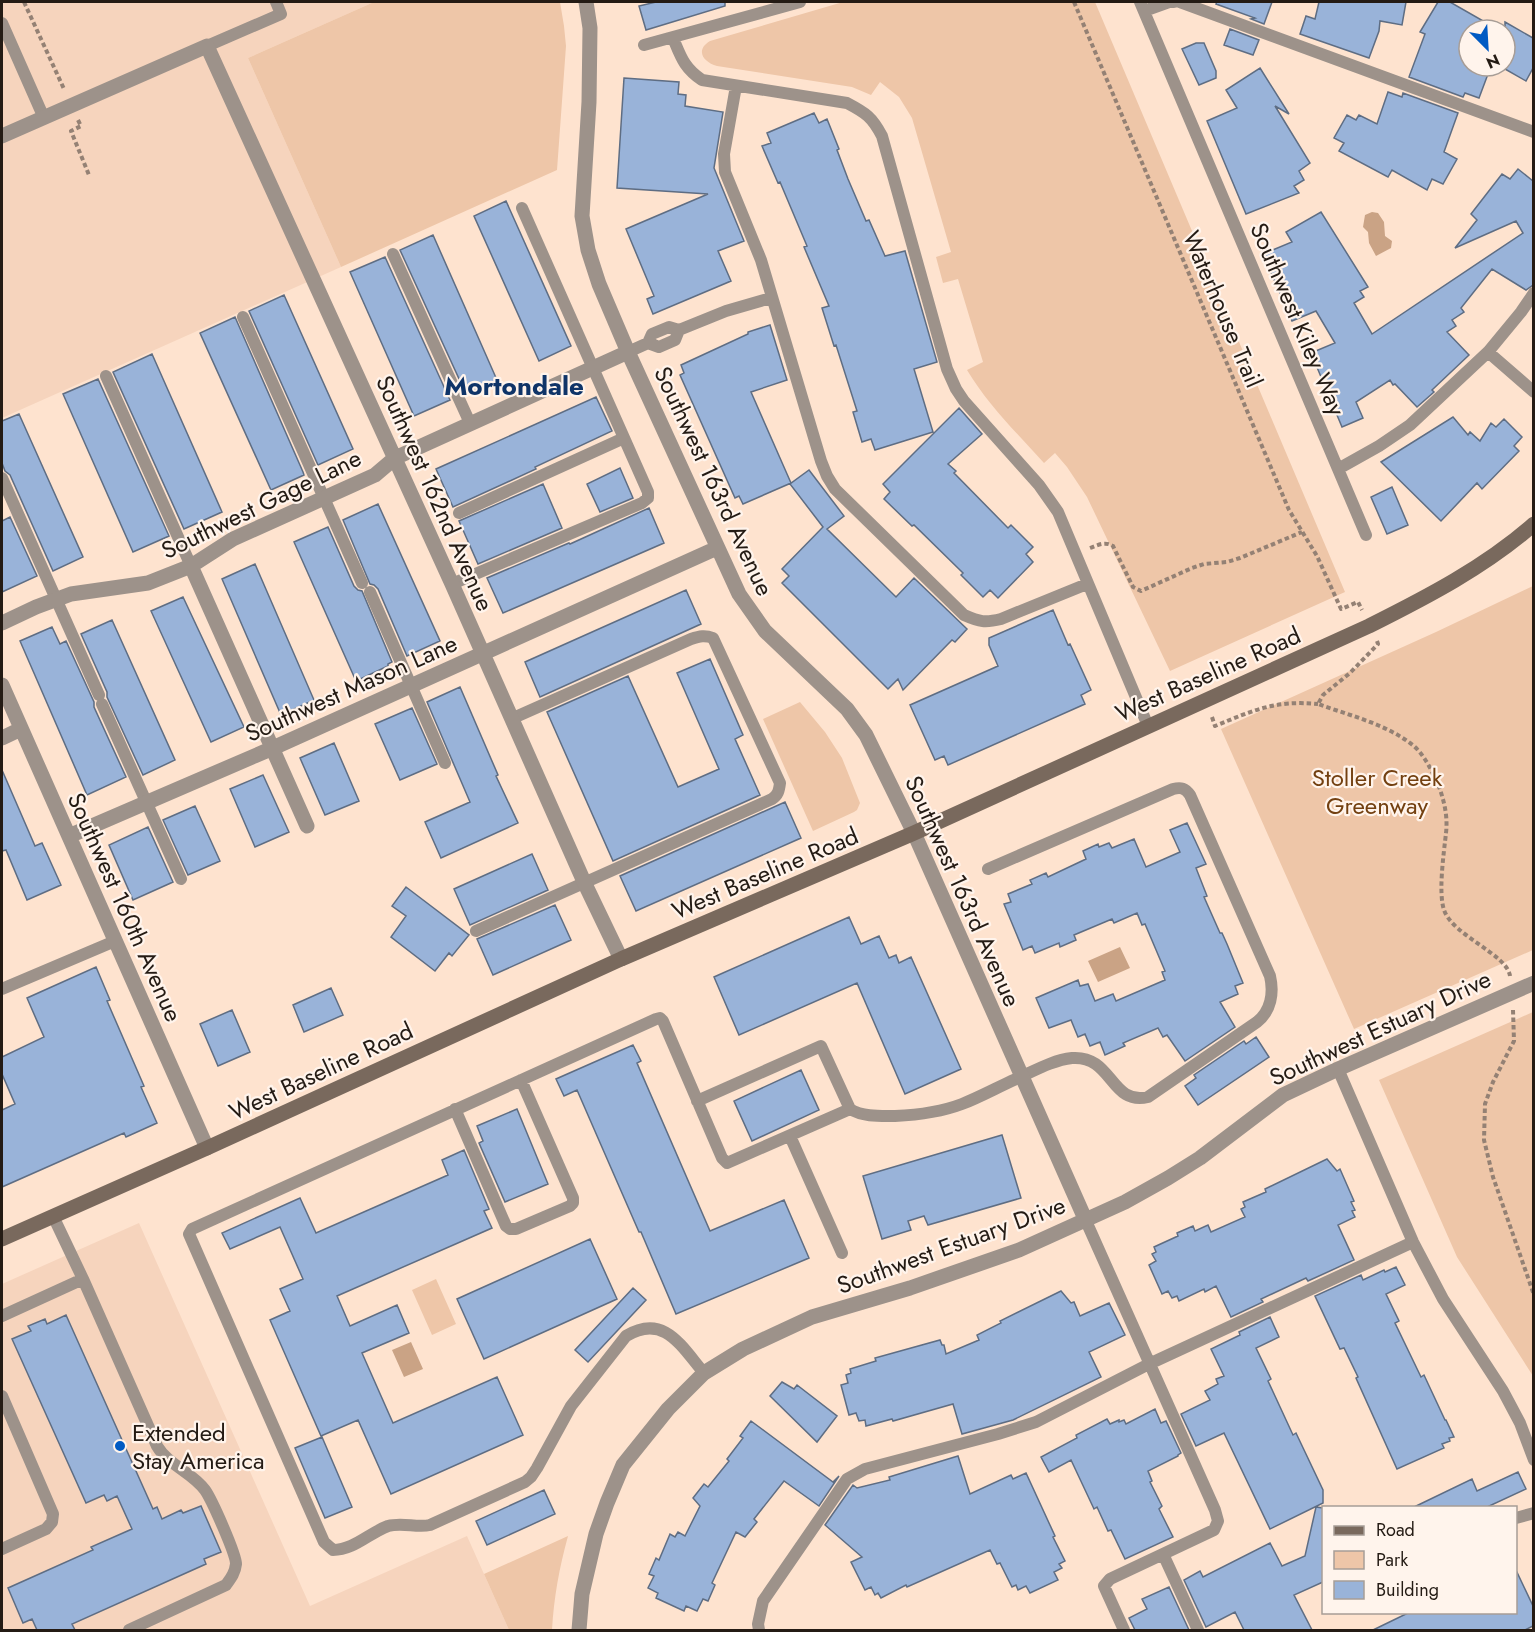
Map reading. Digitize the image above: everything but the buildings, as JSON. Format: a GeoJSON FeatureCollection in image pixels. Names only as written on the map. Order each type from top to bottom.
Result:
{"type":"FeatureCollection","features":[{"type":"Feature","properties":{"kind":"street","name":"Southwest 163rd Avenue"},"geometry":{"type":"LineString","coordinates":[[586,2],[590,28],[589,102],[582,216],[592,266],[628,352],[739,594],[765,631],[847,709],[866,735],[914,833],[1086,1221]]}},
{"type":"Feature","properties":{"kind":"street"},"geometry":{"type":"LineString","coordinates":[[2,136],[207,46]]}},
{"type":"Feature","properties":{"kind":"street","name":"Southwest 162nd Avenue"},"geometry":{"type":"LineString","coordinates":[[207,46],[452,584],[585,884],[621,959]]}},
{"type":"Feature","properties":{"kind":"street","name":"Southwest Gage Lane"},"geometry":{"type":"LineString","coordinates":[[2,623],[71,594],[148,583],[191,566],[232,539],[375,476],[395,458],[628,352]]}},
{"type":"Feature","properties":{"kind":"street","name":"West Baseline Road"},"geometry":{"type":"LineString","coordinates":[[2,1239],[621,959],[914,833],[1369,626],[1436,592],[1494,556],[1533,524]]}},
{"type":"Feature","properties":{"kind":"street","name":"Southwest Mason Lane"},"geometry":{"type":"LineString","coordinates":[[69,836],[273,748],[717,548]]}},
{"type":"Feature","properties":{"kind":"street"},"geometry":{"type":"LineString","coordinates":[[191,566],[308,826]]}},
{"type":"Feature","properties":{"kind":"street","name":"Southwest 160th Avenue"},"geometry":{"type":"LineString","coordinates":[[2,685],[207,1148]]}},
{"type":"Feature","properties":{"kind":"street"},"geometry":{"type":"LineString","coordinates":[[2,738],[21,729]]}},
{"type":"Feature","properties":{"kind":"street","name":"Southwest Estuary Drive"},"geometry":{"type":"LineString","coordinates":[[579,1630],[582,1594],[596,1534],[623,1465],[668,1408],[704,1372],[743,1349],[812,1317],[910,1288],[1018,1250],[1086,1221],[1125,1202],[1200,1158],[1283,1095],[1338,1068],[1533,982]]}},
{"type":"Feature","properties":{"kind":"lane"},"geometry":{"type":"LineString","coordinates":[[207,46],[281,14],[276,2]]}},
{"type":"Feature","properties":{"kind":"lane"},"geometry":{"type":"LineString","coordinates":[[644,45],[800,2]]}},
{"type":"Feature","properties":{"kind":"lane","name":"Southwest Kiley Way"},"geometry":{"type":"LineString","coordinates":[[1174,2],[1142,6],[1366,535]]}},
{"type":"Feature","properties":{"kind":"lane"},"geometry":{"type":"LineString","coordinates":[[1180,2],[1533,132]]}},
{"type":"Feature","properties":{"kind":"lane"},"geometry":{"type":"LineString","coordinates":[[2,23],[44,118]]}},
{"type":"Feature","properties":{"kind":"lane"},"geometry":{"type":"LineString","coordinates":[[673,38],[688,69],[702,80],[847,103],[862,111],[874,122],[882,136],[947,369],[956,388],[976,415],[1039,485],[1058,512],[1148,726]]}},
{"type":"Feature","properties":{"kind":"lane"},"geometry":{"type":"LineString","coordinates":[[736,86],[724,154],[725,172],[758,252],[821,461],[835,489],[964,615],[978,622],[1001,619],[1087,584]]}},
{"type":"Feature","properties":{"kind":"lane"},"geometry":{"type":"LineString","coordinates":[[452,584],[642,503],[648,498],[648,492],[522,208]]}},
{"type":"Feature","properties":{"kind":"lane"},"geometry":{"type":"LineString","coordinates":[[393,254],[470,423]]}},
{"type":"Feature","properties":{"kind":"lane"},"geometry":{"type":"LineString","coordinates":[[1338,468],[1379,446],[1410,425],[1488,352],[1521,312],[1533,293]]}},
{"type":"Feature","properties":{"kind":"lane"},"geometry":{"type":"LineString","coordinates":[[628,352],[648,344],[652,334],[661,330],[669,327],[679,330],[726,311],[771,298]]}},
{"type":"Feature","properties":{"kind":"lane"},"geometry":{"type":"LineString","coordinates":[[243,317],[445,763]]}},
{"type":"Feature","properties":{"kind":"lane"},"geometry":{"type":"LineString","coordinates":[[1488,352],[1533,392]]}},
{"type":"Feature","properties":{"kind":"lane"},"geometry":{"type":"LineString","coordinates":[[106,376],[191,566]]}},
{"type":"Feature","properties":{"kind":"lane"},"geometry":{"type":"LineString","coordinates":[[459,513],[624,438]]}},
{"type":"Feature","properties":{"kind":"lane"},"geometry":{"type":"LineString","coordinates":[[2,478],[181,879]]}},
{"type":"Feature","properties":{"kind":"lane"},"geometry":{"type":"LineString","coordinates":[[477,931],[772,799],[777,796],[780,783],[713,638],[708,636],[691,639],[511,719]]}},
{"type":"Feature","properties":{"kind":"lane"},"geometry":{"type":"LineString","coordinates":[[697,1101],[821,1046],[850,1109],[855,1113],[877,1116],[919,1115],[960,1105],[1061,1060],[1084,1059],[1100,1067],[1124,1094],[1140,1099],[1148,1097],[1263,1017],[1267,1010],[1272,994],[1270,976],[1186,790],[1173,789],[988,869]]}},
{"type":"Feature","properties":{"kind":"lane"},"geometry":{"type":"LineString","coordinates":[[2,989],[116,941]]}},
{"type":"Feature","properties":{"kind":"lane"},"geometry":{"type":"LineString","coordinates":[[704,1372],[673,1336],[650,1327],[637,1329],[626,1336],[571,1406],[537,1468],[525,1482],[430,1525],[389,1526],[344,1550],[333,1550],[324,1542],[189,1234],[192,1229],[660,1018],[722,1158],[727,1163],[850,1109]]}},
{"type":"Feature","properties":{"kind":"lane"},"geometry":{"type":"LineString","coordinates":[[1338,1068],[1413,1242],[1443,1299],[1503,1391],[1520,1423],[1533,1460]]}},
{"type":"Feature","properties":{"kind":"lane"},"geometry":{"type":"LineString","coordinates":[[455,1109],[506,1226],[516,1229],[570,1206],[573,1198],[521,1080]]}},
{"type":"Feature","properties":{"kind":"lane"},"geometry":{"type":"LineString","coordinates":[[790,1136],[842,1253]]}},
{"type":"Feature","properties":{"kind":"lane"},"geometry":{"type":"LineString","coordinates":[[53,1216],[157,1446],[162,1454],[205,1490],[233,1551],[236,1563],[234,1575],[226,1585],[129,1630]]}},
{"type":"Feature","properties":{"kind":"lane"},"geometry":{"type":"LineString","coordinates":[[1086,1221],[1218,1521],[1214,1530],[1110,1579],[1104,1586],[1124,1630]]}},
{"type":"Feature","properties":{"kind":"lane"},"geometry":{"type":"LineString","coordinates":[[759,1630],[758,1624],[763,1601],[847,1479],[865,1469],[1036,1422],[1149,1364],[1413,1242]]}},
{"type":"Feature","properties":{"kind":"lane"},"geometry":{"type":"LineString","coordinates":[[2,1316],[83,1279]]}},
{"type":"Feature","properties":{"kind":"lane"},"geometry":{"type":"LineString","coordinates":[[2,1396],[53,1514],[52,1522],[46,1529],[2,1549]]}},
{"type":"Feature","properties":{"kind":"lane"},"geometry":{"type":"LineString","coordinates":[[1517,1517],[1533,1513]]}},
{"type":"Feature","properties":{"kind":"lane"},"geometry":{"type":"LineString","coordinates":[[1163,1554],[1198,1630]]}},
{"type":"Feature","properties":{"kind":"path","name":"Waterhouse Trail"},"geometry":{"type":"LineString","coordinates":[[1074,2],[1289,510],[1317,556],[1341,609],[1358,602]]}},
{"type":"Feature","properties":{"kind":"path"},"geometry":{"type":"LineString","coordinates":[[1075,554],[1103,543],[1109,544],[1116,550],[1133,587],[1141,591],[1192,568],[1240,558],[1302,532]]}},
{"type":"Feature","properties":{"kind":"path"},"geometry":{"type":"LineString","coordinates":[[1318,704],[1323,695],[1350,673],[1378,644]]}},
{"type":"Feature","properties":{"kind":"path"},"geometry":{"type":"LineString","coordinates":[[1204,700],[1215,726],[1252,710],[1279,704],[1296,702],[1318,704],[1387,729],[1412,744],[1430,766],[1442,794],[1447,819],[1442,884],[1443,909],[1451,924],[1496,956],[1510,972]]}},
{"type":"Feature","properties":{"kind":"path"},"geometry":{"type":"LineString","coordinates":[[1513,1011],[1514,1041],[1492,1082],[1485,1104],[1484,1140],[1493,1177],[1533,1295]]}},
{"type":"Feature","properties":{"kind":"shaded area"},"geometry":{"type":"Polygon","coordinates":[[[2,2],[374,2],[248,58],[341,267],[2,418],[2,2]]]}},
{"type":"Feature","properties":{"kind":"shaded area"},"geometry":{"type":"Polygon","coordinates":[[[1372,212],[1378,213],[1384,222],[1385,236],[1392,241],[1391,248],[1376,256],[1369,243],[1368,232],[1363,227],[1365,215],[1372,212]]]}},
{"type":"Feature","properties":{"kind":"shaded area"},"geometry":{"type":"Polygon","coordinates":[[[1120,947],[1130,968],[1098,982],[1088,961],[1120,947]]]}},
{"type":"Feature","properties":{"kind":"shaded area","name":"Extended Stay America"},"geometry":{"type":"Polygon","coordinates":[[[139,1223],[310,1606],[467,1536],[509,1630],[2,1630],[2,1284],[139,1223]]]}},
{"type":"Feature","properties":{"kind":"shaded area"},"geometry":{"type":"Polygon","coordinates":[[[411,1342],[423,1369],[404,1377],[392,1350],[411,1342]]]}},
{"type":"Feature","properties":{"kind":"green space"},"geometry":{"type":"Polygon","coordinates":[[[374,2],[560,2],[566,46],[557,170],[341,267],[248,58],[374,2]]]}},
{"type":"Feature","properties":{"kind":"green space"},"geometry":{"type":"Polygon","coordinates":[[[843,2],[1095,2],[1345,592],[1170,671],[1087,497],[1067,467],[1055,453],[1044,463],[993,407],[967,370],[983,362],[958,279],[943,283],[936,257],[951,252],[912,118],[899,97],[880,82],[871,95],[852,87],[717,66],[708,62],[703,55],[705,44],[710,41],[843,2]]]}},
{"type":"Feature","properties":{"kind":"green space","name":"Stoller Creek Greenway"},"geometry":{"type":"Polygon","coordinates":[[[1533,586],[1533,950],[1354,1029],[1221,729],[1533,586]]]}},
{"type":"Feature","properties":{"kind":"green space"},"geometry":{"type":"Polygon","coordinates":[[[800,702],[825,732],[842,758],[860,803],[854,812],[813,831],[763,719],[800,702]]]}},
{"type":"Feature","properties":{"kind":"green space"},"geometry":{"type":"Polygon","coordinates":[[[1533,1012],[1533,1376],[1457,1257],[1379,1080],[1533,1012]]]}},
{"type":"Feature","properties":{"kind":"green space"},"geometry":{"type":"Polygon","coordinates":[[[436,1279],[456,1324],[432,1335],[412,1290],[436,1279]]]}},
{"type":"Feature","properties":{"kind":"green space"},"geometry":{"type":"Polygon","coordinates":[[[568,1536],[557,1583],[552,1630],[509,1630],[484,1574],[568,1536]]]}},
{"type":"Feature","properties":{"kind":"place","name":"Extended Stay America"},"geometry":{"type":"Point","coordinates":[120,1446]}},
{"type":"Feature","properties":{"kind":"district","name":"Mortondale"},"geometry":{"type":"Point","coordinates":[514,386]}}]}
